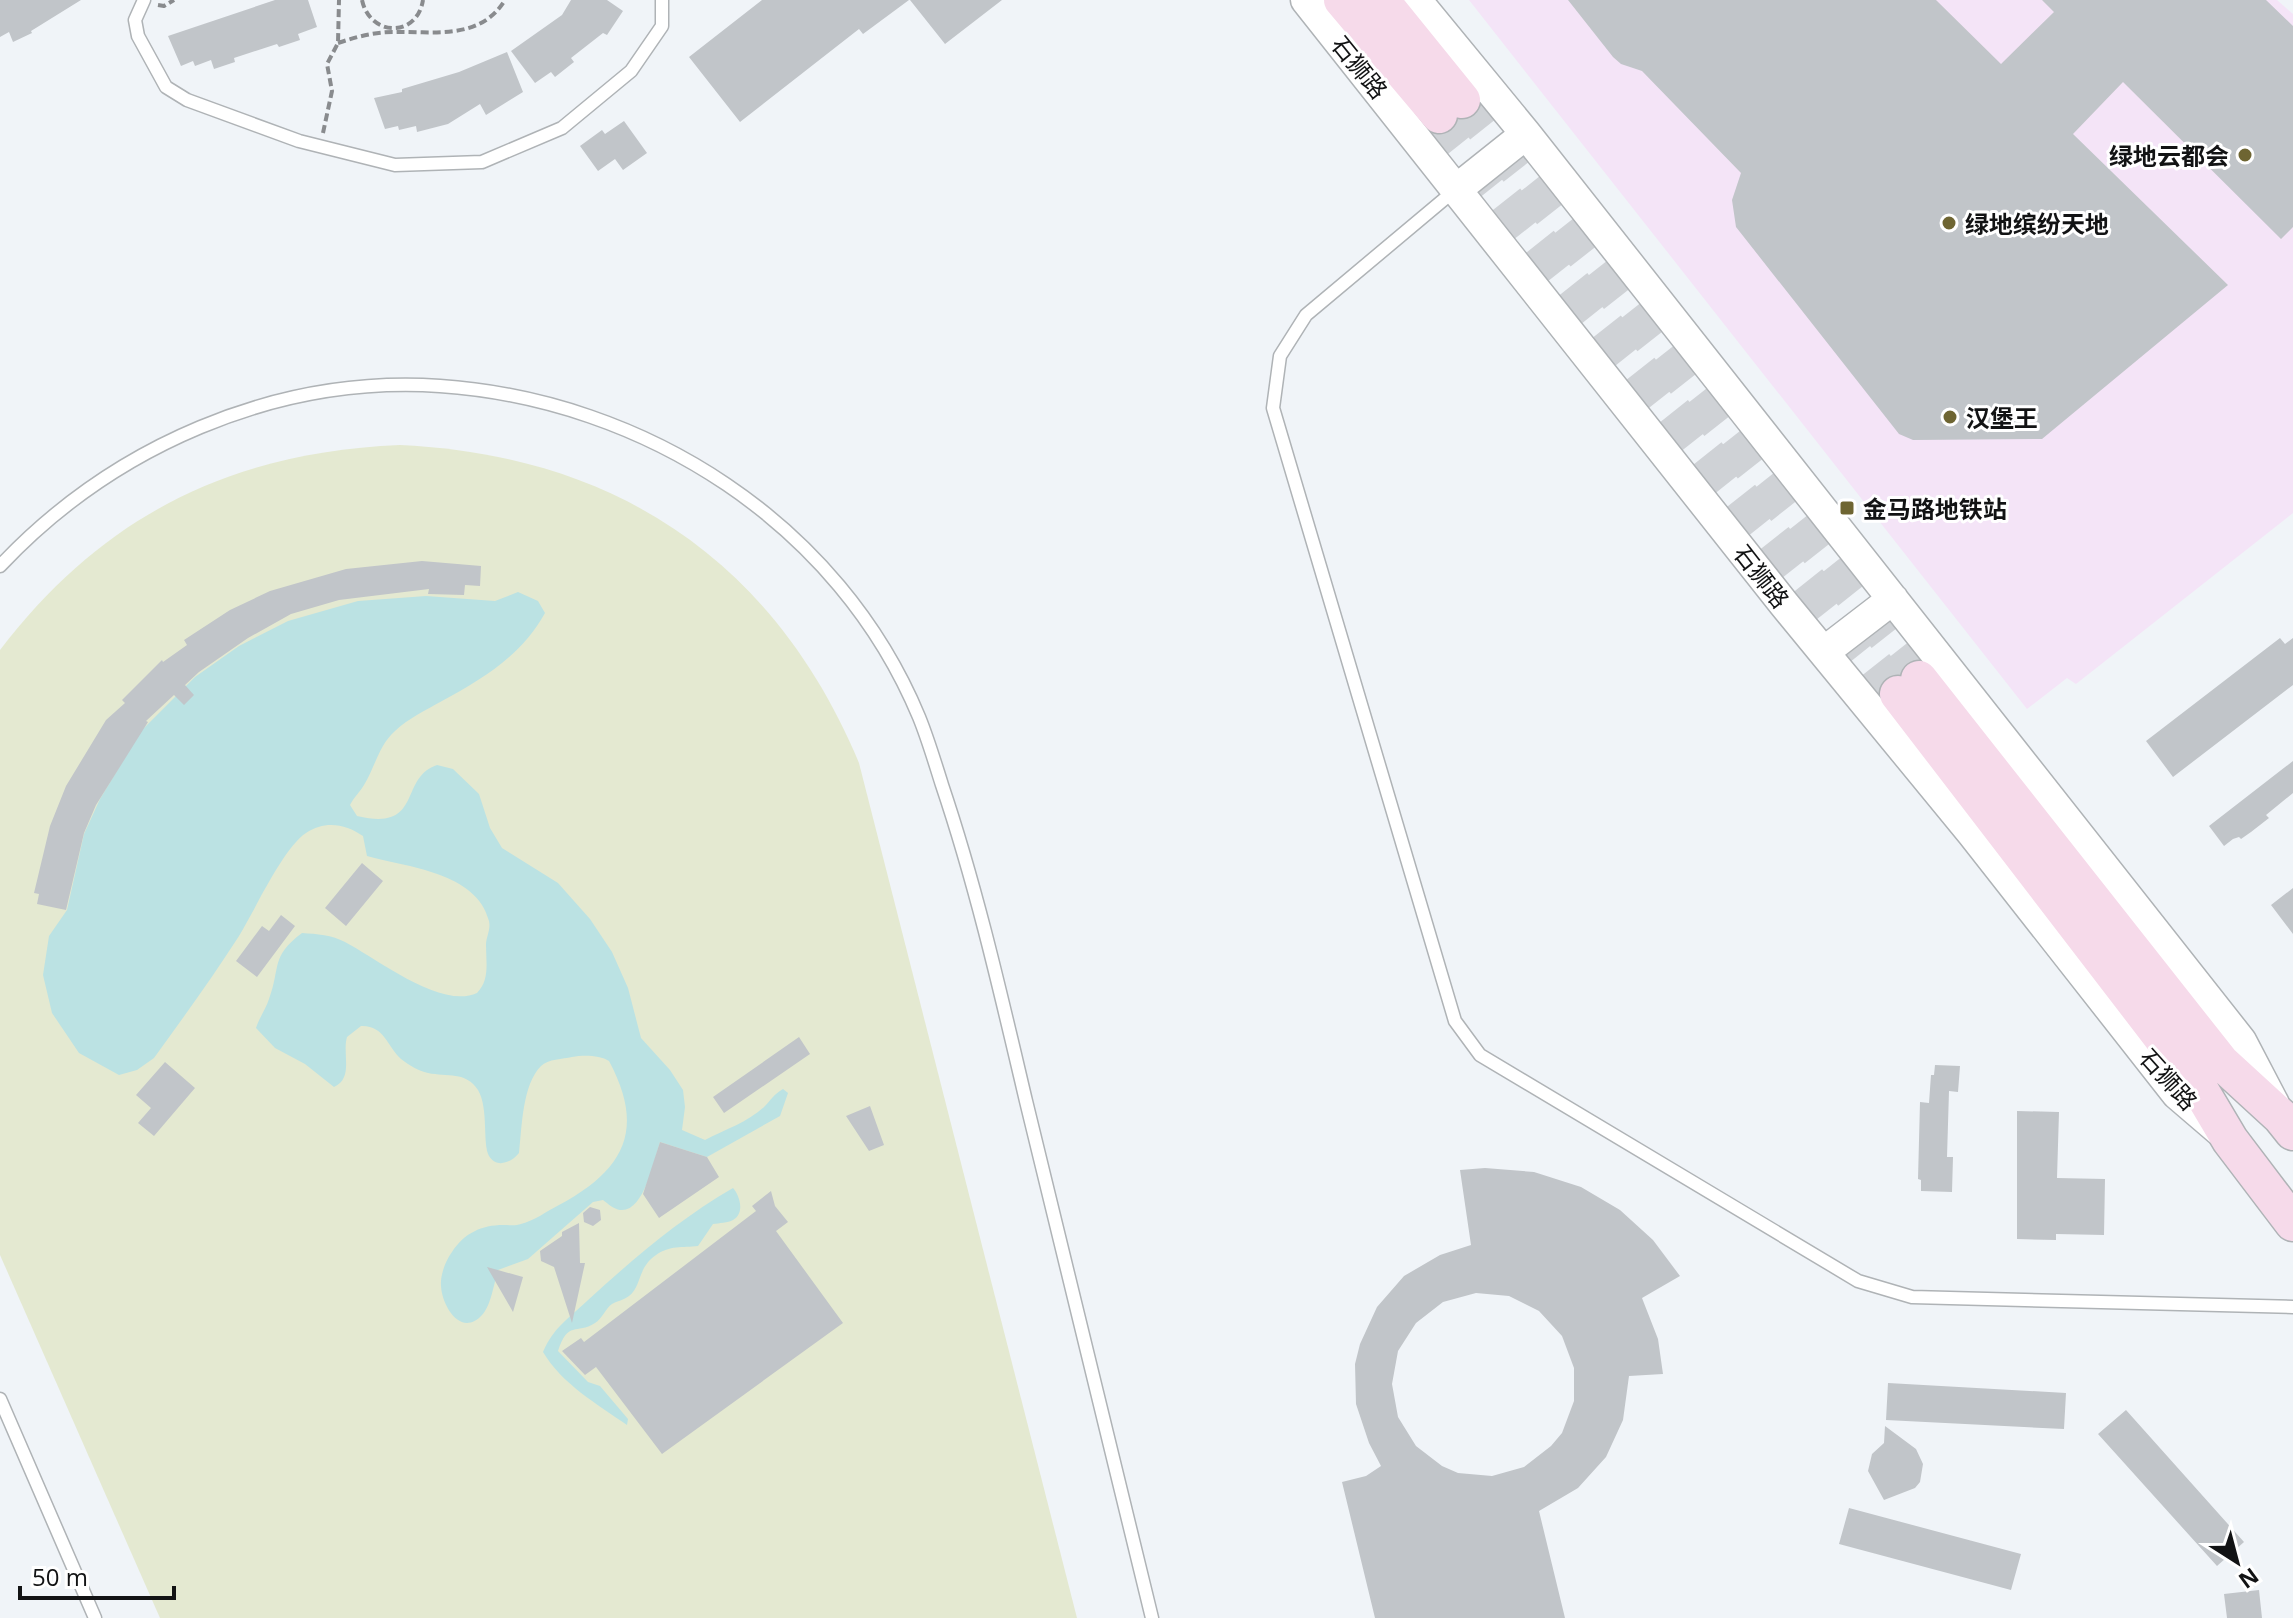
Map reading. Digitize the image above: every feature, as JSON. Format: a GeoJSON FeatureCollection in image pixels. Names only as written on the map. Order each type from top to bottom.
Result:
{"type":"FeatureCollection","features":[{"type":"Feature","properties":{"kind":"main road","name":"石狮路"},"geometry":{"type":"LineString","coordinates":[[1342,0],[1451,107],[1381,0]]}},
{"type":"Feature","properties":{"kind":"main road","name":"石狮路"},"geometry":{"type":"LineString","coordinates":[[2287,1124],[2221,1062],[1908,686],[2195,1081],[2230,1140],[2293,1223]]}},
{"type":"Feature","properties":{"kind":"street","name":"石狮路"},"geometry":{"type":"LineString","coordinates":[[1306,0],[1824,652],[1991,856],[2177,1094],[2230,1140]]}},
{"type":"Feature","properties":{"kind":"street","name":"石狮路"},"geometry":{"type":"LineString","coordinates":[[1416,0],[1526,134],[2241,1041],[2287,1124]]}},
{"type":"Feature","properties":{"kind":"street"},"geometry":{"type":"LineString","coordinates":[[1457,189],[1526,134]]}},
{"type":"Feature","properties":{"kind":"street"},"geometry":{"type":"LineString","coordinates":[[1824,652],[1893,599]]}},
{"type":"Feature","properties":{"kind":"lane"},"geometry":{"type":"LineString","coordinates":[[144,0],[135,20],[138,36],[166,87],[187,100],[320,146],[395,165],[482,162],[562,128],[631,71],[662,26],[662,0]]}},
{"type":"Feature","properties":{"kind":"lane"},"geometry":{"type":"LineString","coordinates":[[1457,189],[1306,315],[1280,356],[1273,408],[1455,1021],[1480,1055],[1858,1281],[1912,1297],[2293,1307]]}},
{"type":"Feature","properties":{"kind":"lane"},"geometry":{"type":"LineString","coordinates":[[0,566],[79,495],[137,457],[187,432],[226,417],[306,395],[389,386],[486,391],[554,404],[594,416],[658,443],[707,470],[804,548],[858,611],[895,669],[920,719],[968,862],[1152,1618]]}},
{"type":"Feature","properties":{"kind":"lane"},"geometry":{"type":"LineString","coordinates":[[0,1399],[95,1618]]}},
{"type":"Feature","properties":{"kind":"path"},"geometry":{"type":"LineString","coordinates":[[320,146],[332,91],[327,64],[338,43],[339,0]]}},
{"type":"Feature","properties":{"kind":"path"},"geometry":{"type":"LineString","coordinates":[[362,0],[373,22],[391,30],[448,33],[476,27],[500,8],[505,0]]}},
{"type":"Feature","properties":{"kind":"path"},"geometry":{"type":"LineString","coordinates":[[338,43],[411,23],[423,0]]}},
{"type":"Feature","properties":{"kind":"shaded area","name":"绿地云都会"},"geometry":{"type":"Polygon","coordinates":[[[1469,0],[2277,0],[2293,14],[2293,513],[2076,684],[2067,678],[2027,709],[1469,0]]]}},
{"type":"Feature","properties":{"kind":"green space"},"geometry":{"type":"Polygon","coordinates":[[[400,445],[479,453],[551,471],[618,497],[679,532],[734,577],[782,630],[824,692],[859,763],[1077,1618],[160,1618],[0,1255],[0,650],[40,603],[82,562],[128,528],[176,500],[227,477],[281,461],[339,450],[400,445]]]}},
{"type":"Feature","properties":{"kind":"water"},"geometry":{"type":"Polygon","coordinates":[[[518,592],[538,601],[545,613],[536,628],[513,654],[487,675],[418,714],[395,731],[350,805],[357,816],[392,817],[408,801],[417,781],[437,765],[453,769],[479,794],[490,828],[502,848],[558,883],[590,919],[612,952],[628,988],[641,1038],[670,1070],[683,1090],[685,1107],[682,1130],[705,1140],[751,1117],[783,1089],[788,1093],[780,1116],[707,1157],[660,1142],[647,1184],[636,1203],[620,1210],[603,1200],[593,1202],[528,1259],[498,1270],[485,1311],[467,1323],[454,1317],[442,1294],[441,1277],[457,1245],[481,1229],[531,1221],[581,1192],[613,1162],[622,1146],[627,1128],[626,1108],[609,1061],[581,1056],[541,1066],[526,1095],[519,1153],[509,1161],[500,1163],[489,1156],[481,1098],[468,1080],[417,1069],[401,1059],[375,1029],[361,1026],[347,1037],[346,1072],[334,1087],[305,1064],[275,1048],[256,1028],[273,988],[281,956],[302,933],[340,940],[428,989],[462,996],[477,993],[486,977],[489,921],[482,905],[470,892],[438,874],[367,856],[363,836],[350,829],[328,825],[313,829],[288,852],[239,936],[154,1058],[137,1070],[119,1075],[79,1053],[52,1013],[43,975],[49,936],[67,910],[84,834],[100,799],[141,731],[195,677],[239,646],[288,621],[358,601],[426,596],[495,601],[518,592]]]}},
{"type":"Feature","properties":{"kind":"water"},"geometry":{"type":"Polygon","coordinates":[[[733,1188],[740,1204],[737,1217],[729,1222],[713,1224],[698,1246],[671,1248],[656,1255],[646,1265],[629,1296],[612,1304],[595,1323],[569,1332],[562,1341],[558,1351],[588,1382],[600,1386],[628,1419],[627,1425],[570,1384],[543,1352],[562,1324],[621,1270],[675,1227],[733,1188]]]}},
{"type":"Feature","properties":{"kind":"building"},"geometry":{"type":"Polygon","coordinates":[[[0,0],[81,0],[13,42],[9,32],[0,37],[0,0]]]}},
{"type":"Feature","properties":{"kind":"building"},"geometry":{"type":"Polygon","coordinates":[[[275,0],[308,0],[317,27],[298,34],[300,40],[234,58],[235,62],[214,69],[211,60],[195,66],[193,61],[181,66],[168,36],[275,0]]]}},
{"type":"Feature","properties":{"kind":"building"},"geometry":{"type":"Polygon","coordinates":[[[571,0],[607,0],[623,11],[607,35],[603,33],[571,58],[574,62],[555,77],[551,72],[535,83],[511,51],[562,15],[571,0]]]}},
{"type":"Feature","properties":{"kind":"building"},"geometry":{"type":"Polygon","coordinates":[[[762,0],[909,0],[863,34],[859,29],[740,122],[689,57],[762,0]]]}},
{"type":"Feature","properties":{"kind":"building"},"geometry":{"type":"Polygon","coordinates":[[[910,0],[1002,0],[945,44],[910,0]]]}},
{"type":"Feature","properties":{"kind":"building","name":"绿地缤纷天地"},"geometry":{"type":"Polygon","coordinates":[[[1568,0],[1936,0],[2001,64],[2054,12],[2042,0],[2266,0],[2293,26],[2293,227],[2281,239],[2123,82],[2073,134],[2228,285],[2042,439],[1913,440],[1899,434],[1736,227],[1732,200],[1741,173],[1642,71],[1621,64],[1613,57],[1568,0]]]}},
{"type":"Feature","properties":{"kind":"building"},"geometry":{"type":"Polygon","coordinates":[[[507,52],[523,92],[486,115],[480,104],[448,124],[417,132],[416,126],[385,129],[374,98],[402,92],[402,89],[459,72],[507,52]]]}},
{"type":"Feature","properties":{"kind":"building"},"geometry":{"type":"Polygon","coordinates":[[[624,121],[647,153],[623,170],[615,159],[598,171],[580,146],[602,130],[605,134],[624,121]]]}},
{"type":"Feature","properties":{"kind":"building"},"geometry":{"type":"Polygon","coordinates":[[[422,561],[481,566],[480,586],[465,585],[464,595],[428,594],[429,589],[339,600],[291,614],[248,638],[199,672],[185,685],[194,695],[184,705],[174,695],[146,721],[96,805],[84,833],[66,910],[37,904],[39,894],[34,893],[50,826],[66,786],[106,720],[125,703],[122,700],[162,660],[187,645],[184,640],[230,610],[270,591],[346,569],[422,561]]]}},
{"type":"Feature","properties":{"kind":"building"},"geometry":{"type":"Polygon","coordinates":[[[2280,638],[2285,644],[2293,638],[2293,685],[2173,777],[2146,741],[2280,638]]]}},
{"type":"Feature","properties":{"kind":"building"},"geometry":{"type":"Polygon","coordinates":[[[2293,761],[2293,793],[2251,832],[2224,846],[2209,826],[2293,761]]]}},
{"type":"Feature","properties":{"kind":"building"},"geometry":{"type":"Polygon","coordinates":[[[362,863],[383,881],[346,926],[325,908],[362,863]]]}},
{"type":"Feature","properties":{"kind":"building"},"geometry":{"type":"Polygon","coordinates":[[[2293,888],[2293,934],[2271,905],[2293,888]]]}},
{"type":"Feature","properties":{"kind":"building"},"geometry":{"type":"Polygon","coordinates":[[[281,915],[295,926],[257,977],[236,961],[262,926],[269,931],[281,915]]]}},
{"type":"Feature","properties":{"kind":"building"},"geometry":{"type":"Polygon","coordinates":[[[799,1037],[810,1054],[724,1113],[713,1097],[799,1037]]]}},
{"type":"Feature","properties":{"kind":"building"},"geometry":{"type":"Polygon","coordinates":[[[165,1062],[195,1088],[154,1136],[138,1123],[151,1108],[136,1095],[165,1062]]]}},
{"type":"Feature","properties":{"kind":"building"},"geometry":{"type":"Polygon","coordinates":[[[1935,1065],[1960,1066],[1958,1092],[1949,1091],[1947,1157],[1953,1157],[1952,1192],[1921,1191],[1921,1180],[1918,1179],[1920,1102],[1929,1103],[1935,1065]]]}},
{"type":"Feature","properties":{"kind":"building"},"geometry":{"type":"Polygon","coordinates":[[[870,1106],[884,1145],[869,1151],[846,1116],[870,1106]]]}},
{"type":"Feature","properties":{"kind":"building"},"geometry":{"type":"Polygon","coordinates":[[[2017,1111],[2059,1112],[2057,1178],[2105,1179],[2104,1235],[2056,1234],[2056,1240],[2017,1239],[2017,1111]]]}},
{"type":"Feature","properties":{"kind":"building"},"geometry":{"type":"Polygon","coordinates":[[[660,1142],[707,1157],[719,1177],[659,1218],[643,1194],[660,1142]]]}},
{"type":"Feature","properties":{"kind":"building"},"geometry":{"type":"Polygon","coordinates":[[[1485,1168],[1534,1172],[1581,1187],[1620,1210],[1653,1240],[1680,1276],[1642,1298],[1658,1339],[1663,1374],[1629,1376],[1623,1420],[1606,1457],[1578,1488],[1539,1511],[1565,1618],[1375,1618],[1342,1482],[1366,1476],[1381,1466],[1369,1443],[1356,1404],[1355,1364],[1360,1344],[1377,1307],[1404,1276],[1440,1255],[1471,1245],[1460,1170],[1485,1168]],[[1476,1293],[1443,1302],[1416,1323],[1398,1351],[1392,1384],[1398,1417],[1416,1446],[1442,1466],[1458,1473],[1492,1476],[1524,1467],[1562,1433],[1574,1401],[1574,1368],[1562,1336],[1539,1311],[1509,1296],[1476,1293]]]}},
{"type":"Feature","properties":{"kind":"building"},"geometry":{"type":"Polygon","coordinates":[[[771,1191],[775,1206],[788,1222],[776,1231],[843,1323],[662,1454],[596,1367],[585,1375],[562,1351],[581,1338],[584,1342],[756,1211],[752,1206],[771,1191]]]}},
{"type":"Feature","properties":{"kind":"building"},"geometry":{"type":"Polygon","coordinates":[[[590,1207],[600,1210],[601,1220],[593,1226],[584,1222],[583,1213],[590,1207]]]}},
{"type":"Feature","properties":{"kind":"building"},"geometry":{"type":"Polygon","coordinates":[[[579,1223],[580,1263],[585,1263],[572,1323],[554,1267],[541,1261],[540,1251],[562,1236],[562,1232],[579,1223]]]}},
{"type":"Feature","properties":{"kind":"building"},"geometry":{"type":"Polygon","coordinates":[[[487,1267],[523,1277],[513,1312],[487,1267]]]}},
{"type":"Feature","properties":{"kind":"building"},"geometry":{"type":"Polygon","coordinates":[[[1888,1383],[2066,1393],[2064,1429],[1886,1420],[1888,1383]]]}},
{"type":"Feature","properties":{"kind":"building"},"geometry":{"type":"Polygon","coordinates":[[[2126,1410],[2244,1542],[2217,1566],[2098,1434],[2126,1410]]]}},
{"type":"Feature","properties":{"kind":"building"},"geometry":{"type":"Polygon","coordinates":[[[1885,1426],[1916,1449],[1923,1464],[1920,1482],[1915,1488],[1884,1500],[1868,1471],[1872,1454],[1884,1443],[1885,1426]]]}},
{"type":"Feature","properties":{"kind":"building"},"geometry":{"type":"Polygon","coordinates":[[[1849,1508],[2021,1554],[2011,1590],[1839,1544],[1849,1508]]]}},
{"type":"Feature","properties":{"kind":"building"},"geometry":{"type":"Polygon","coordinates":[[[2259,1590],[2262,1618],[2227,1618],[2224,1594],[2259,1590]]]}},
{"type":"Feature","properties":{"kind":"tunnel"},"geometry":{"type":"LineString","coordinates":[[1462,100],[1919,679]]}},
{"type":"Feature","properties":{"kind":"tunnel"},"geometry":{"type":"LineString","coordinates":[[1439,115],[1898,694]]}},
{"type":"Feature","properties":{"kind":"place","name":"绿地云都会"},"geometry":{"type":"Point","coordinates":[2245,155]}},
{"type":"Feature","properties":{"kind":"place","name":"绿地缤纷天地"},"geometry":{"type":"Point","coordinates":[1949,223]}},
{"type":"Feature","properties":{"kind":"place","name":"汉堡王"},"geometry":{"type":"Point","coordinates":[1950,417]}},
{"type":"Feature","properties":{"kind":"place","name":"金马路地铁站"},"geometry":{"type":"Point","coordinates":[1847,508]}}]}
